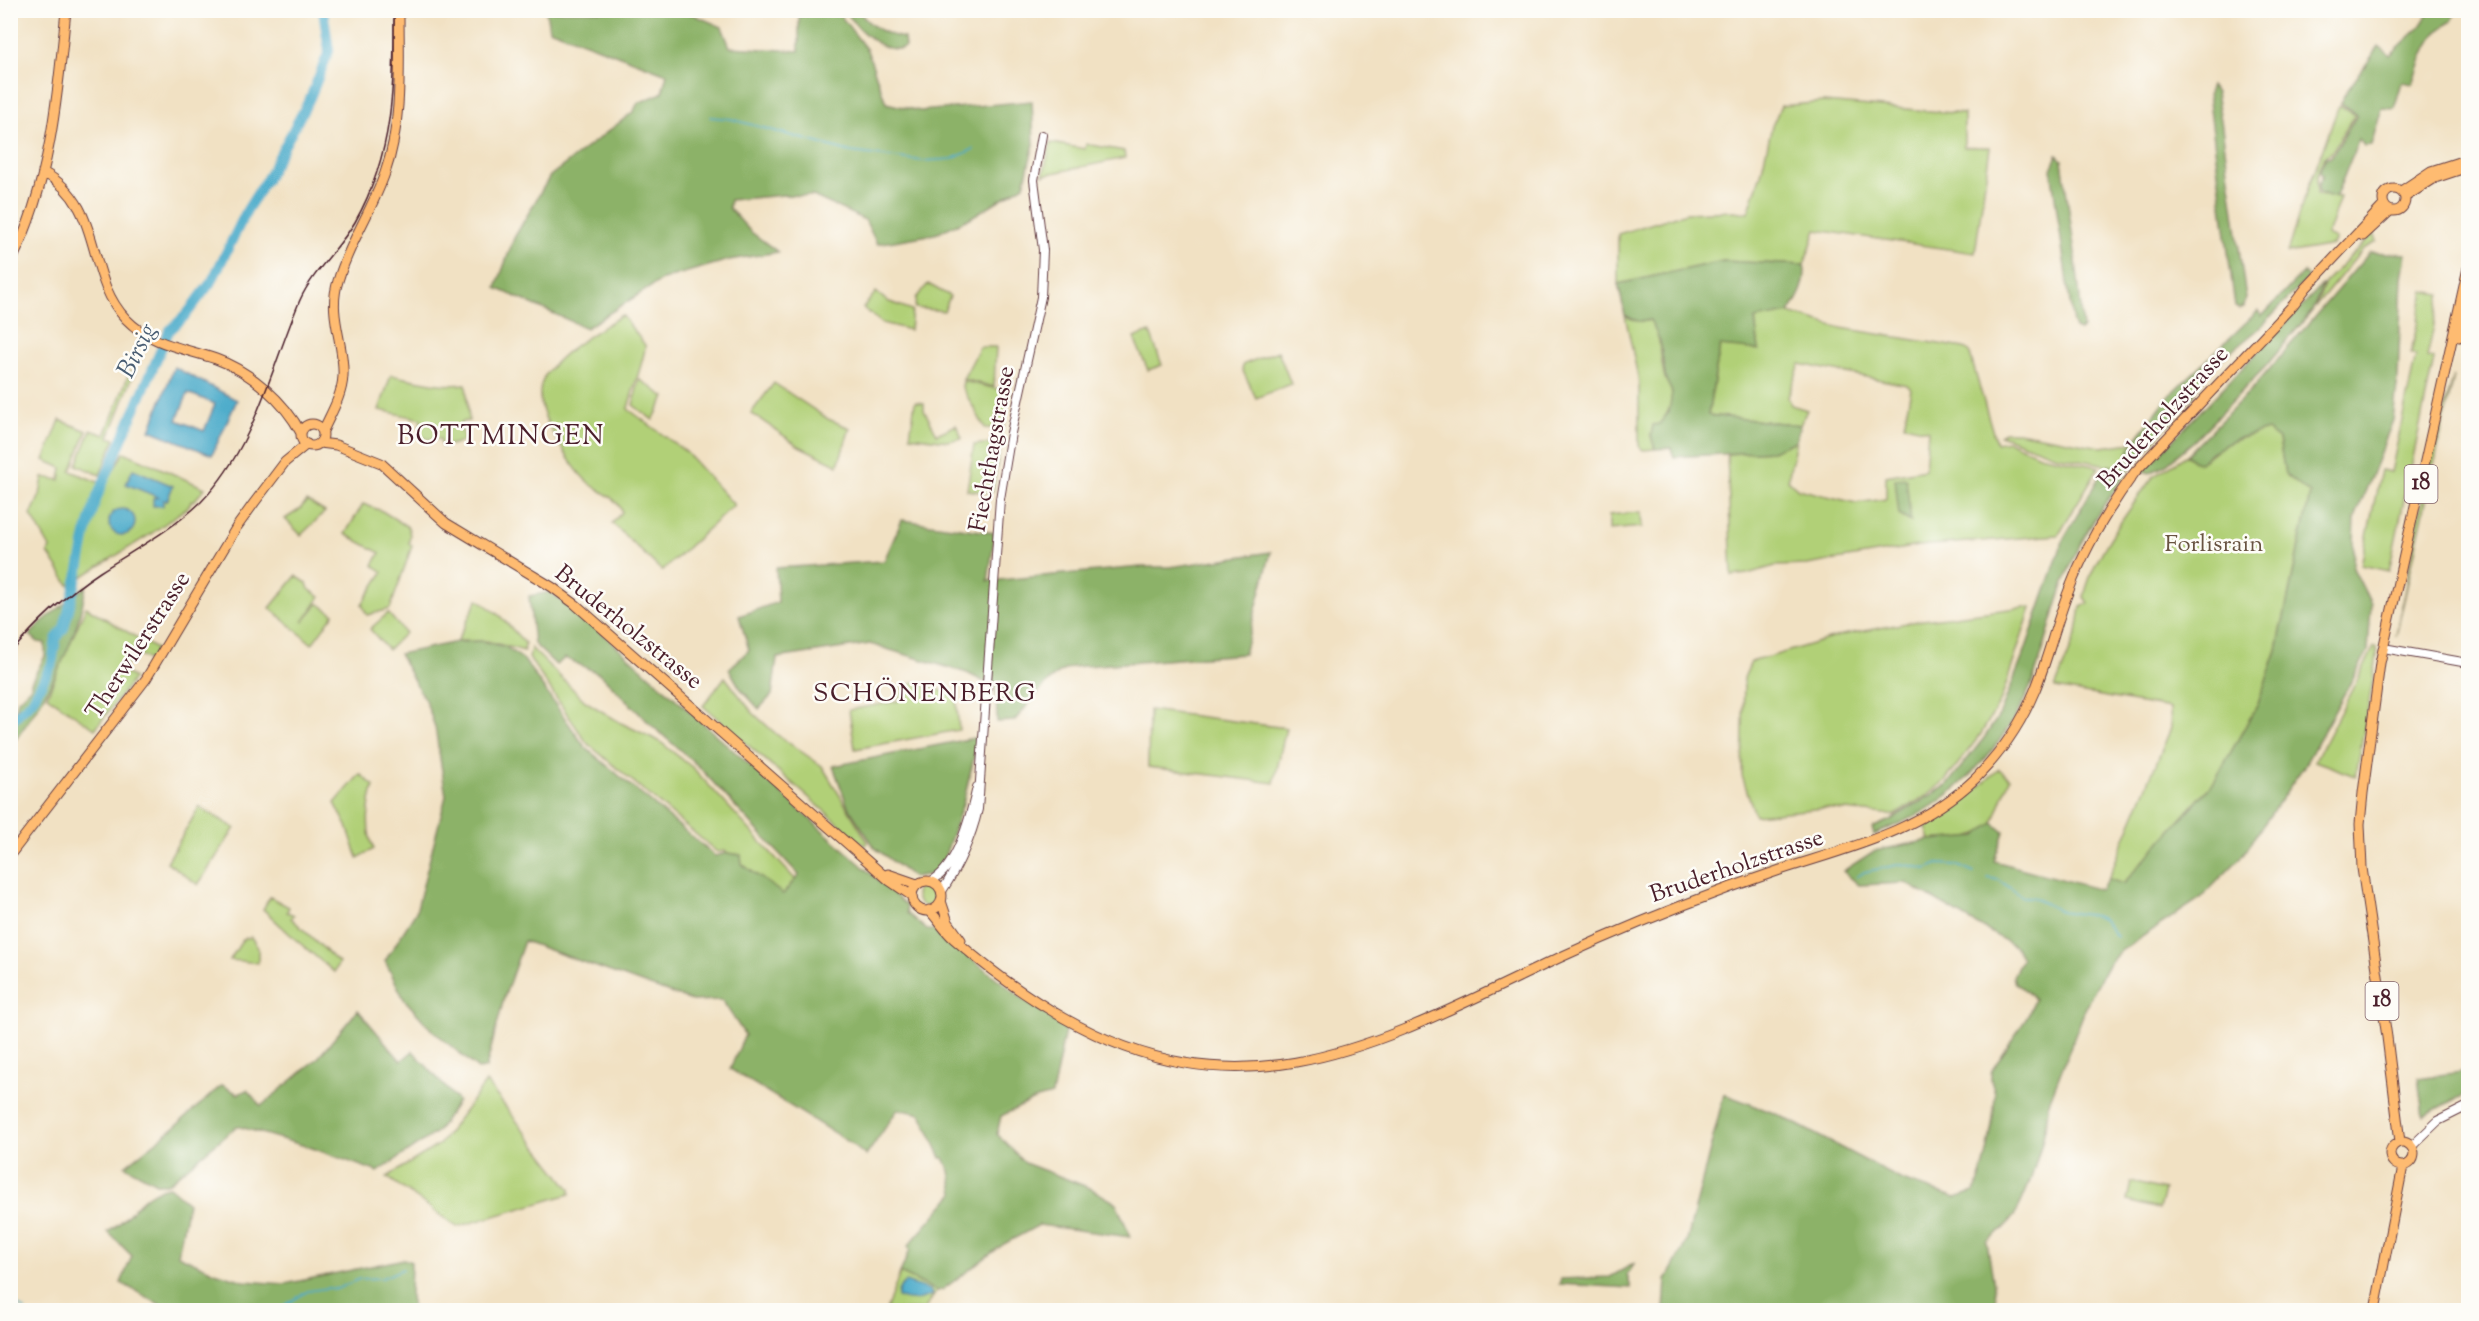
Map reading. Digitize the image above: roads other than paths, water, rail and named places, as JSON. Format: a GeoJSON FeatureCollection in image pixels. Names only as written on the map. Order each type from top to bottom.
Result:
{"type":"FeatureCollection","features":[{"type":"Feature","properties":{"kind":"main road"},"geometry":{"type":"LineString","coordinates":[[10,264],[28,222],[50,145],[66,10]]}},
{"type":"Feature","properties":{"kind":"main road","name":"Therwilerstrasse"},"geometry":{"type":"LineString","coordinates":[[10,855],[103,738],[146,679],[236,528],[293,454],[296,446],[303,439],[318,432],[338,400],[344,374],[335,320],[335,292],[343,262],[379,187],[390,152],[399,90],[399,10]]}},
{"type":"Feature","properties":{"kind":"main road"},"geometry":{"type":"LineString","coordinates":[[2403,194],[2431,171],[2469,159]]}},
{"type":"Feature","properties":{"kind":"main road"},"geometry":{"type":"LineString","coordinates":[[2403,194],[2435,178],[2469,167]]}},
{"type":"Feature","properties":{"kind":"main road"},"geometry":{"type":"LineString","coordinates":[[44,172],[64,186],[76,202],[90,230],[102,278],[111,299],[127,320],[158,341],[216,359],[245,374],[292,417],[318,432],[314,446],[303,439],[292,417]]}},
{"type":"Feature","properties":{"kind":"main road"},"geometry":{"type":"LineString","coordinates":[[2394,189],[2403,194],[2403,207],[2396,211],[2387,208],[2383,198],[2387,192],[2394,189]]}},
{"type":"Feature","properties":{"kind":"main road","name":"Bruderholzstrasse"},"geometry":{"type":"LineString","coordinates":[[318,432],[336,445],[385,465],[446,523],[552,587],[575,604],[877,869],[912,896],[918,908],[929,910],[954,939],[1029,996],[1061,1017],[1120,1045],[1163,1058],[1203,1065],[1272,1067],[1313,1060],[1388,1038],[1633,925],[1715,892],[1874,841],[1929,815],[1953,798],[1997,755],[2024,712],[2035,691],[2068,591],[2087,547],[2115,499],[2135,472],[2165,439],[2387,208]]}},
{"type":"Feature","properties":{"kind":"main road","name":"18"},"geometry":{"type":"LineString","coordinates":[[2403,1166],[2394,1163],[2390,1155],[2392,1147],[2400,1142],[2360,846],[2362,793],[2378,685],[2402,586],[2403,565],[2469,268]]}},
{"type":"Feature","properties":{"kind":"main road","name":"18"},"geometry":{"type":"LineString","coordinates":[[2439,402],[2451,371],[2469,296]]}},
{"type":"Feature","properties":{"kind":"main road","name":"Bruderholzstrasse"},"geometry":{"type":"LineString","coordinates":[[877,869],[917,884]]}},
{"type":"Feature","properties":{"kind":"main road"},"geometry":{"type":"LineString","coordinates":[[912,896],[917,884],[931,881]]}},
{"type":"Feature","properties":{"kind":"main road","name":"Bruderholzstrasse"},"geometry":{"type":"LineString","coordinates":[[931,881],[938,886],[948,922],[972,953]]}},
{"type":"Feature","properties":{"kind":"main road"},"geometry":{"type":"LineString","coordinates":[[929,910],[937,907],[941,896]]}},
{"type":"Feature","properties":{"kind":"main road"},"geometry":{"type":"LineString","coordinates":[[2375,1311],[2403,1166],[2413,1160],[2412,1146],[2406,1142],[2400,1142]]}},
{"type":"Feature","properties":{"kind":"street","name":"Fiechthagstrasse"},"geometry":{"type":"LineString","coordinates":[[941,896],[962,859],[972,835],[981,791],[980,771],[1000,499],[1011,433],[1041,295],[1043,250],[1034,176],[1042,135]]}},
{"type":"Feature","properties":{"kind":"street"},"geometry":{"type":"LineString","coordinates":[[2386,649],[2469,663]]}},
{"type":"Feature","properties":{"kind":"street","name":"Fiechthagstrasse"},"geometry":{"type":"LineString","coordinates":[[931,881],[945,869],[958,848],[967,824],[980,771]]}},
{"type":"Feature","properties":{"kind":"street"},"geometry":{"type":"LineString","coordinates":[[2412,1146],[2438,1121],[2469,1106]]}},
{"type":"Feature","properties":{"kind":"water"},"geometry":{"type":"Polygon","coordinates":[[[174,367],[237,400],[212,455],[150,430],[174,367]],[[188,393],[177,420],[204,431],[215,404],[188,393]]]}},
{"type":"Feature","properties":{"kind":"water"},"geometry":{"type":"Polygon","coordinates":[[[133,469],[173,486],[167,501],[163,500],[163,506],[153,506],[153,498],[158,497],[126,484],[133,469]]]}},
{"type":"Feature","properties":{"kind":"water"},"geometry":{"type":"Polygon","coordinates":[[[122,509],[131,513],[135,522],[131,531],[122,535],[113,531],[109,522],[113,513],[122,509]]]}},
{"type":"Feature","properties":{"kind":"water"},"geometry":{"type":"Polygon","coordinates":[[[905,1282],[930,1290],[932,1295],[915,1300],[898,1297],[899,1289],[905,1282]]]}},
{"type":"Feature","properties":{"kind":"waterway","name":"Birsig"},"geometry":{"type":"LineString","coordinates":[[10,722],[32,701],[52,664],[56,639],[64,628],[97,497],[169,331],[186,315],[212,281],[247,210],[269,175],[310,98],[329,51],[323,10]]}},
{"type":"Feature","properties":{"kind":"waterway"},"geometry":{"type":"LineString","coordinates":[[710,117],[731,119],[851,152],[923,161],[952,159],[974,149]]}},
{"type":"Feature","properties":{"kind":"waterway"},"geometry":{"type":"LineString","coordinates":[[1857,877],[1864,872],[1902,864],[1926,869],[1938,864],[1956,865],[1974,873]]}},
{"type":"Feature","properties":{"kind":"waterway"},"geometry":{"type":"LineString","coordinates":[[1988,878],[1999,880],[2023,897],[2032,897],[2060,911],[2095,916],[2104,920],[2117,937]]}},
{"type":"Feature","properties":{"kind":"waterway"},"geometry":{"type":"LineString","coordinates":[[282,1307],[308,1291],[337,1289],[359,1279],[382,1278],[403,1269]]}},
{"type":"Feature","properties":{"kind":"waterway"},"geometry":{"type":"LineString","coordinates":[[10,1300],[25,1310]]}},
{"type":"Feature","properties":{"kind":"tram line"},"geometry":{"type":"LineString","coordinates":[[10,654],[63,599],[190,512],[220,480],[235,457],[260,406],[305,289],[355,222],[378,170],[389,119],[392,92],[394,10]]}},
{"type":"Feature","properties":{"kind":"district","name":"BOTTMINGEN"},"geometry":{"type":"Point","coordinates":[501,437]}},
{"type":"Feature","properties":{"kind":"district","name":"SCHÖNENBERG"},"geometry":{"type":"Point","coordinates":[925,694]}},
{"type":"Feature","properties":{"kind":"park label","name":"Forlisrain"},"geometry":{"type":"Point","coordinates":[2214,545]}}]}
